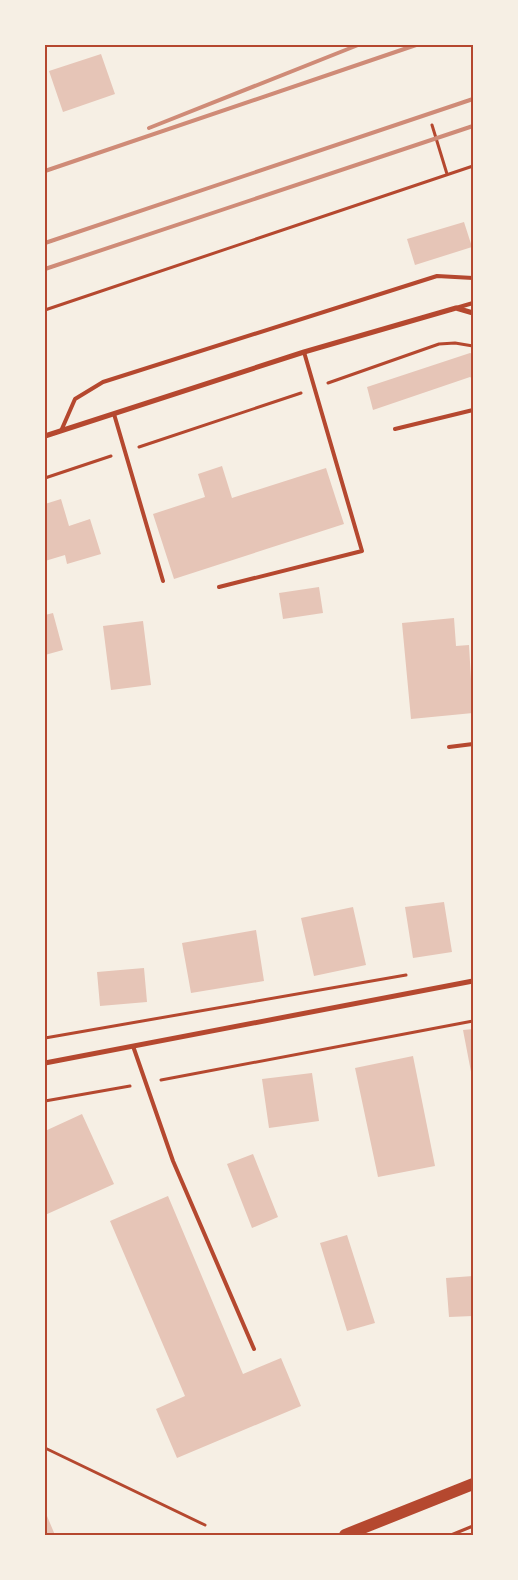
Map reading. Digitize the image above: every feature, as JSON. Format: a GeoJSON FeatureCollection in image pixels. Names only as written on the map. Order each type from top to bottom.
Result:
{"type":"FeatureCollection","features":[{"type":"Feature","properties":{"kind":"main road"},"geometry":{"type":"LineString","coordinates":[[345,1535],[473,1484]]}},
{"type":"Feature","properties":{"kind":"street"},"geometry":{"type":"LineString","coordinates":[[45,436],[304,352],[456,308],[473,313]]}},
{"type":"Feature","properties":{"kind":"street"},"geometry":{"type":"LineString","coordinates":[[45,1063],[473,981]]}},
{"type":"Feature","properties":{"kind":"lane"},"geometry":{"type":"LineString","coordinates":[[60,431],[75,399],[103,382],[437,276],[473,278]]}},
{"type":"Feature","properties":{"kind":"lane"},"geometry":{"type":"LineString","coordinates":[[456,308],[473,303]]}},
{"type":"Feature","properties":{"kind":"lane"},"geometry":{"type":"LineString","coordinates":[[219,588],[362,551],[304,352]]}},
{"type":"Feature","properties":{"kind":"lane"},"geometry":{"type":"LineString","coordinates":[[395,429],[473,410]]}},
{"type":"Feature","properties":{"kind":"lane"},"geometry":{"type":"LineString","coordinates":[[114,414],[163,581]]}},
{"type":"Feature","properties":{"kind":"lane"},"geometry":{"type":"LineString","coordinates":[[449,747],[473,744]]}},
{"type":"Feature","properties":{"kind":"lane"},"geometry":{"type":"LineString","coordinates":[[133,1046],[173,1161],[254,1350]]}},
{"type":"Feature","properties":{"kind":"path"},"geometry":{"type":"LineString","coordinates":[[432,125],[447,174]]}},
{"type":"Feature","properties":{"kind":"path"},"geometry":{"type":"LineString","coordinates":[[45,310],[473,166]]}},
{"type":"Feature","properties":{"kind":"path"},"geometry":{"type":"LineString","coordinates":[[45,478],[439,344],[455,342],[473,346]]}},
{"type":"Feature","properties":{"kind":"path"},"geometry":{"type":"LineString","coordinates":[[45,1038],[415,974]]}},
{"type":"Feature","properties":{"kind":"path"},"geometry":{"type":"LineString","coordinates":[[45,1101],[473,1021]]}},
{"type":"Feature","properties":{"kind":"path"},"geometry":{"type":"LineString","coordinates":[[45,1448],[204,1525]]}},
{"type":"Feature","properties":{"kind":"path"},"geometry":{"type":"LineString","coordinates":[[454,1535],[473,1526]]}},
{"type":"Feature","properties":{"kind":"building"},"geometry":{"type":"Polygon","coordinates":[[[101,54],[115,94],[63,112],[49,71],[101,54]]]}},
{"type":"Feature","properties":{"kind":"building"},"geometry":{"type":"Polygon","coordinates":[[[464,222],[472,247],[415,265],[407,239],[464,222]]]}},
{"type":"Feature","properties":{"kind":"building"},"geometry":{"type":"Polygon","coordinates":[[[470,353],[473,354],[473,379],[470,377],[373,410],[367,387],[470,353]]]}},
{"type":"Feature","properties":{"kind":"building"},"geometry":{"type":"Polygon","coordinates":[[[222,466],[232,498],[326,468],[344,524],[174,579],[153,514],[205,497],[198,474],[222,466]]]}},
{"type":"Feature","properties":{"kind":"building"},"geometry":{"type":"Polygon","coordinates":[[[61,499],[69,526],[90,519],[101,554],[67,564],[65,555],[45,561],[45,504],[61,499]]]}},
{"type":"Feature","properties":{"kind":"building"},"geometry":{"type":"Polygon","coordinates":[[[319,587],[323,613],[283,619],[279,593],[319,587]]]}},
{"type":"Feature","properties":{"kind":"building"},"geometry":{"type":"Polygon","coordinates":[[[53,613],[63,650],[45,655],[45,615],[53,613]]]}},
{"type":"Feature","properties":{"kind":"building"},"geometry":{"type":"Polygon","coordinates":[[[454,618],[456,646],[469,645],[473,713],[411,719],[402,623],[454,618]]]}},
{"type":"Feature","properties":{"kind":"building"},"geometry":{"type":"Polygon","coordinates":[[[143,621],[151,685],[111,690],[103,626],[143,621]]]}},
{"type":"Feature","properties":{"kind":"building"},"geometry":{"type":"Polygon","coordinates":[[[444,902],[452,952],[413,958],[405,907],[444,902]]]}},
{"type":"Feature","properties":{"kind":"building"},"geometry":{"type":"Polygon","coordinates":[[[353,907],[366,965],[314,976],[301,918],[353,907]]]}},
{"type":"Feature","properties":{"kind":"building"},"geometry":{"type":"Polygon","coordinates":[[[256,930],[264,981],[191,993],[182,943],[256,930]]]}},
{"type":"Feature","properties":{"kind":"building"},"geometry":{"type":"Polygon","coordinates":[[[144,968],[147,1002],[100,1006],[97,972],[144,968]]]}},
{"type":"Feature","properties":{"kind":"building"},"geometry":{"type":"Polygon","coordinates":[[[473,1029],[473,1077],[472,1077],[463,1030],[473,1029]]]}},
{"type":"Feature","properties":{"kind":"building"},"geometry":{"type":"Polygon","coordinates":[[[413,1056],[435,1166],[378,1177],[355,1068],[413,1056]]]}},
{"type":"Feature","properties":{"kind":"building"},"geometry":{"type":"Polygon","coordinates":[[[312,1073],[319,1121],[269,1128],[262,1079],[312,1073]]]}},
{"type":"Feature","properties":{"kind":"building"},"geometry":{"type":"Polygon","coordinates":[[[82,1114],[114,1184],[45,1215],[45,1131],[82,1114]]]}},
{"type":"Feature","properties":{"kind":"building"},"geometry":{"type":"Polygon","coordinates":[[[253,1154],[278,1217],[252,1228],[227,1164],[253,1154]]]}},
{"type":"Feature","properties":{"kind":"building"},"geometry":{"type":"Polygon","coordinates":[[[168,1196],[243,1374],[281,1358],[301,1406],[177,1458],[156,1409],[185,1396],[110,1221],[168,1196]]]}},
{"type":"Feature","properties":{"kind":"building"},"geometry":{"type":"Polygon","coordinates":[[[347,1235],[375,1323],[347,1331],[320,1243],[347,1235]]]}},
{"type":"Feature","properties":{"kind":"building"},"geometry":{"type":"Polygon","coordinates":[[[473,1276],[473,1316],[449,1317],[446,1278],[473,1276]]]}},
{"type":"Feature","properties":{"kind":"building"},"geometry":{"type":"Polygon","coordinates":[[[45,1516],[47,1516],[55,1535],[45,1535],[45,1516]]]}},
{"type":"Feature","properties":{"kind":"railway"},"geometry":{"type":"LineString","coordinates":[[149,128],[358,45]]}},
{"type":"Feature","properties":{"kind":"railway"},"geometry":{"type":"LineString","coordinates":[[45,171],[416,45]]}},
{"type":"Feature","properties":{"kind":"railway"},"geometry":{"type":"LineString","coordinates":[[45,243],[473,99]]}},
{"type":"Feature","properties":{"kind":"railway"},"geometry":{"type":"LineString","coordinates":[[45,269],[473,126]]}}]}
